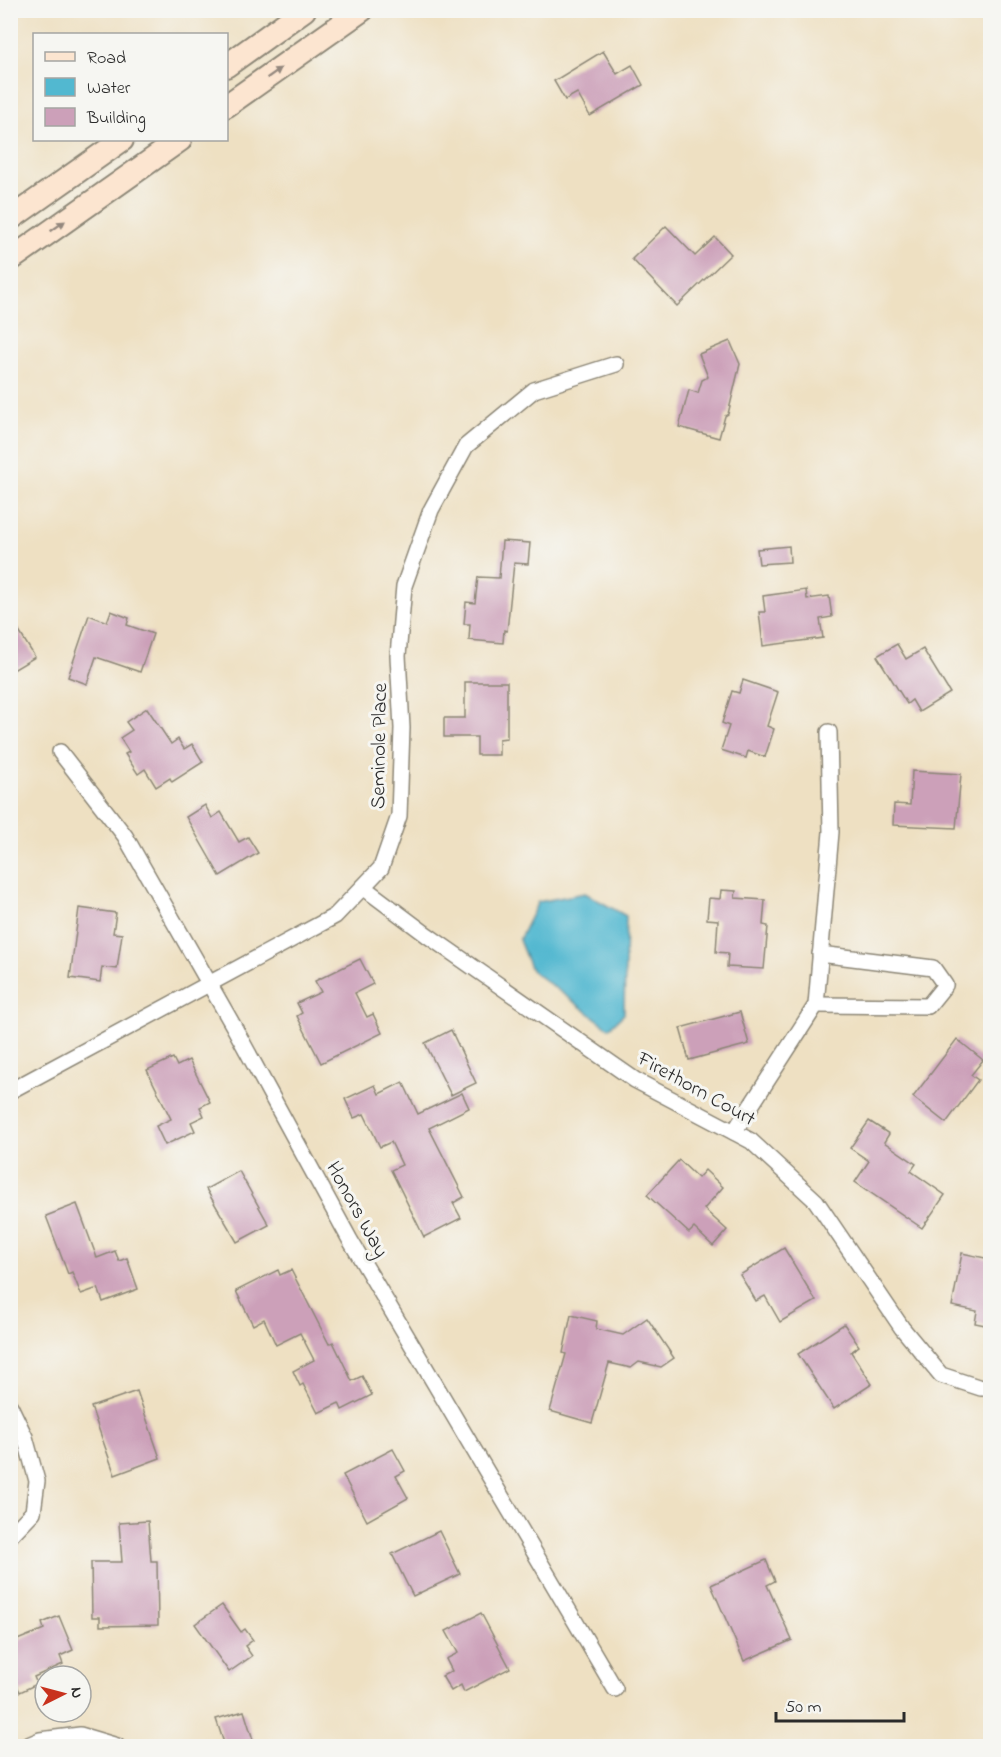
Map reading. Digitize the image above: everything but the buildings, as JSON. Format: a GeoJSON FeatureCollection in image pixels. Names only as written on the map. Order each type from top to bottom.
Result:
{"type":"FeatureCollection","features":[{"type":"Feature","properties":{"kind":"main road"},"geometry":{"type":"LineString","coordinates":[[228,65],[304,10]]}},
{"type":"Feature","properties":{"kind":"main road"},"geometry":{"type":"LineString","coordinates":[[228,105],[362,10]]}},
{"type":"Feature","properties":{"kind":"main road"},"geometry":{"type":"LineString","coordinates":[[10,219],[121,141]]}},
{"type":"Feature","properties":{"kind":"main road"},"geometry":{"type":"LineString","coordinates":[[10,260],[179,141]]}},
{"type":"Feature","properties":{"kind":"street","name":"Seminole Place"},"geometry":{"type":"LineString","coordinates":[[10,1091],[335,916],[381,868],[399,816],[402,728],[398,656],[404,586],[431,510],[466,446],[534,390],[616,364]]}},
{"type":"Feature","properties":{"kind":"street"},"geometry":{"type":"LineString","coordinates":[[734,1132],[816,1005],[831,832],[829,732]]}},
{"type":"Feature","properties":{"kind":"street","name":"Honors Way"},"geometry":{"type":"LineString","coordinates":[[60,752],[125,836],[350,1240],[615,1689]]}},
{"type":"Feature","properties":{"kind":"street","name":"Firethorn Court"},"geometry":{"type":"LineString","coordinates":[[363,887],[427,935],[635,1080],[751,1141],[816,1201],[902,1328],[941,1375],[981,1388],[990,1387]]}},
{"type":"Feature","properties":{"kind":"street"},"geometry":{"type":"LineString","coordinates":[[816,1005],[928,1006],[945,985],[933,968],[820,954]]}},
{"type":"Feature","properties":{"kind":"street"},"geometry":{"type":"LineString","coordinates":[[10,1406],[25,1437],[37,1481],[33,1512],[10,1536]]}},
{"type":"Feature","properties":{"kind":"street"},"geometry":{"type":"LineString","coordinates":[[26,1746],[40,1740],[80,1735],[117,1746]]}},
{"type":"Feature","properties":{"kind":"water"},"geometry":{"type":"Polygon","coordinates":[[[585,893],[626,916],[624,1014],[609,1028],[531,970],[519,940],[538,902],[585,893]]]}}]}
